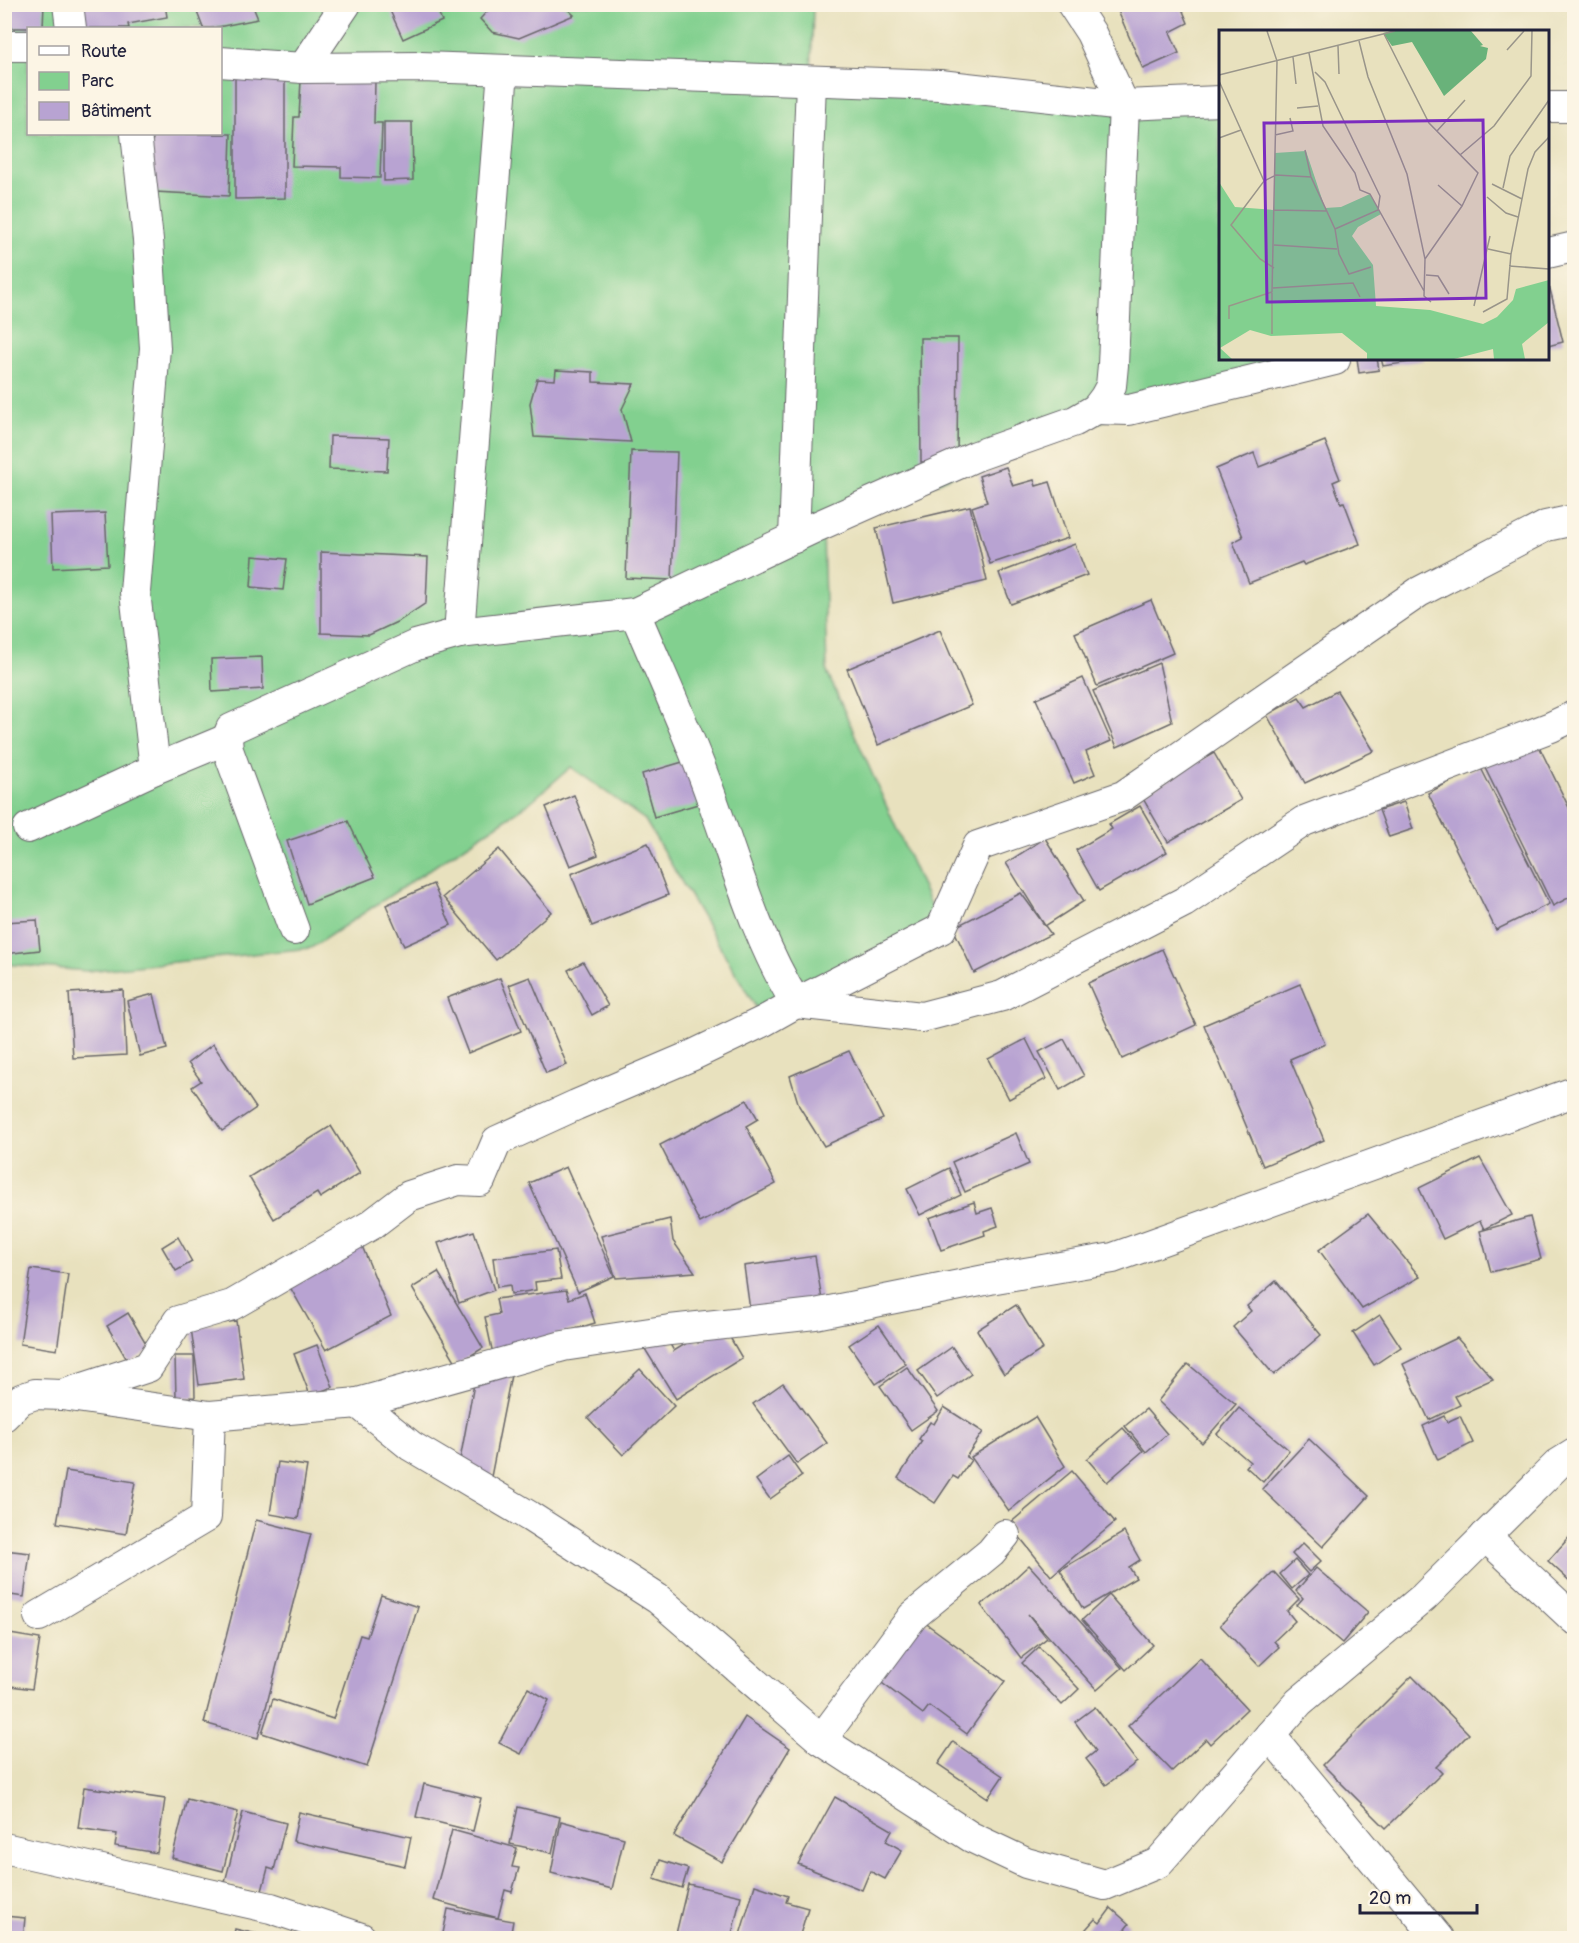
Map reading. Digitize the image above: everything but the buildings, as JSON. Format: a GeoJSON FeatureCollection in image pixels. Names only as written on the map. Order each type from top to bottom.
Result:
{"type":"FeatureCollection","features":[{"type":"Feature","properties":{"kind":"street"},"geometry":{"type":"LineString","coordinates":[[68,4],[71,27]]}},
{"type":"Feature","properties":{"kind":"street"},"geometry":{"type":"LineString","coordinates":[[303,68],[346,4]]}},
{"type":"Feature","properties":{"kind":"street"},"geometry":{"type":"LineString","coordinates":[[294,930],[228,750],[227,738],[231,729],[416,645],[459,633],[635,613],[976,456],[1075,421],[1096,409],[1111,386],[1113,365],[1124,105],[1091,33],[1072,4]]}},
{"type":"Feature","properties":{"kind":"street"},"geometry":{"type":"LineString","coordinates":[[4,46],[27,46]]}},
{"type":"Feature","properties":{"kind":"street"},"geometry":{"type":"LineString","coordinates":[[222,62],[303,68],[421,67],[940,85],[1124,105],[1219,101]]}},
{"type":"Feature","properties":{"kind":"street"},"geometry":{"type":"LineString","coordinates":[[459,633],[503,70]]}},
{"type":"Feature","properties":{"kind":"street"},"geometry":{"type":"LineString","coordinates":[[794,538],[811,82]]}},
{"type":"Feature","properties":{"kind":"street"},"geometry":{"type":"LineString","coordinates":[[1549,107],[1575,106]]}},
{"type":"Feature","properties":{"kind":"street"},"geometry":{"type":"LineString","coordinates":[[136,135],[155,348],[135,592],[155,769]]}},
{"type":"Feature","properties":{"kind":"street"},"geometry":{"type":"LineString","coordinates":[[1549,253],[1575,247]]}},
{"type":"Feature","properties":{"kind":"street"},"geometry":{"type":"LineString","coordinates":[[1096,409],[1130,410],[1335,360]]}},
{"type":"Feature","properties":{"kind":"street"},"geometry":{"type":"LineString","coordinates":[[62,1395],[148,1367],[178,1321],[232,1305],[371,1225],[409,1196],[458,1180],[480,1180],[497,1141],[691,1056],[764,1021],[941,929],[978,846],[1123,796],[1419,592],[1546,526],[1575,520]]}},
{"type":"Feature","properties":{"kind":"street"},"geometry":{"type":"LineString","coordinates":[[635,613],[712,799],[731,858],[760,930],[796,1003]]}},
{"type":"Feature","properties":{"kind":"street"},"geometry":{"type":"LineString","coordinates":[[796,1003],[922,1017],[1002,996],[1184,902],[1304,821],[1575,716]]}},
{"type":"Feature","properties":{"kind":"street"},"geometry":{"type":"LineString","coordinates":[[28,828],[227,738]]}},
{"type":"Feature","properties":{"kind":"street"},"geometry":{"type":"LineString","coordinates":[[4,1416],[28,1395],[62,1395],[210,1416],[358,1403],[563,1346],[670,1330],[815,1314],[990,1279],[1113,1258],[1575,1092]]}},
{"type":"Feature","properties":{"kind":"street"},"geometry":{"type":"LineString","coordinates":[[358,1403],[411,1446],[529,1516],[658,1599],[821,1740],[971,1837],[1026,1863],[1105,1885],[1158,1863],[1299,1702],[1424,1597],[1558,1464],[1575,1454]]}},
{"type":"Feature","properties":{"kind":"street"},"geometry":{"type":"LineString","coordinates":[[39,1616],[206,1517],[210,1416]]}},
{"type":"Feature","properties":{"kind":"street"},"geometry":{"type":"LineString","coordinates":[[821,1740],[913,1616],[991,1552],[1005,1534]]}},
{"type":"Feature","properties":{"kind":"street"},"geometry":{"type":"LineString","coordinates":[[1485,1536],[1575,1619]]}},
{"type":"Feature","properties":{"kind":"street"},"geometry":{"type":"LineString","coordinates":[[1270,1735],[1438,1938]]}},
{"type":"Feature","properties":{"kind":"street"},"geometry":{"type":"LineString","coordinates":[[4,1848],[271,1908],[361,1938]]}},
{"type":"Feature","properties":{"kind":"green space"},"geometry":{"type":"Polygon","coordinates":[[[4,5],[813,5],[811,81],[1219,100],[1219,360],[1325,360],[1130,412],[982,463],[823,533],[827,672],[941,929],[764,1021],[645,820],[571,767],[527,805],[311,948],[87,971],[5,964],[4,5]]]}}]}
